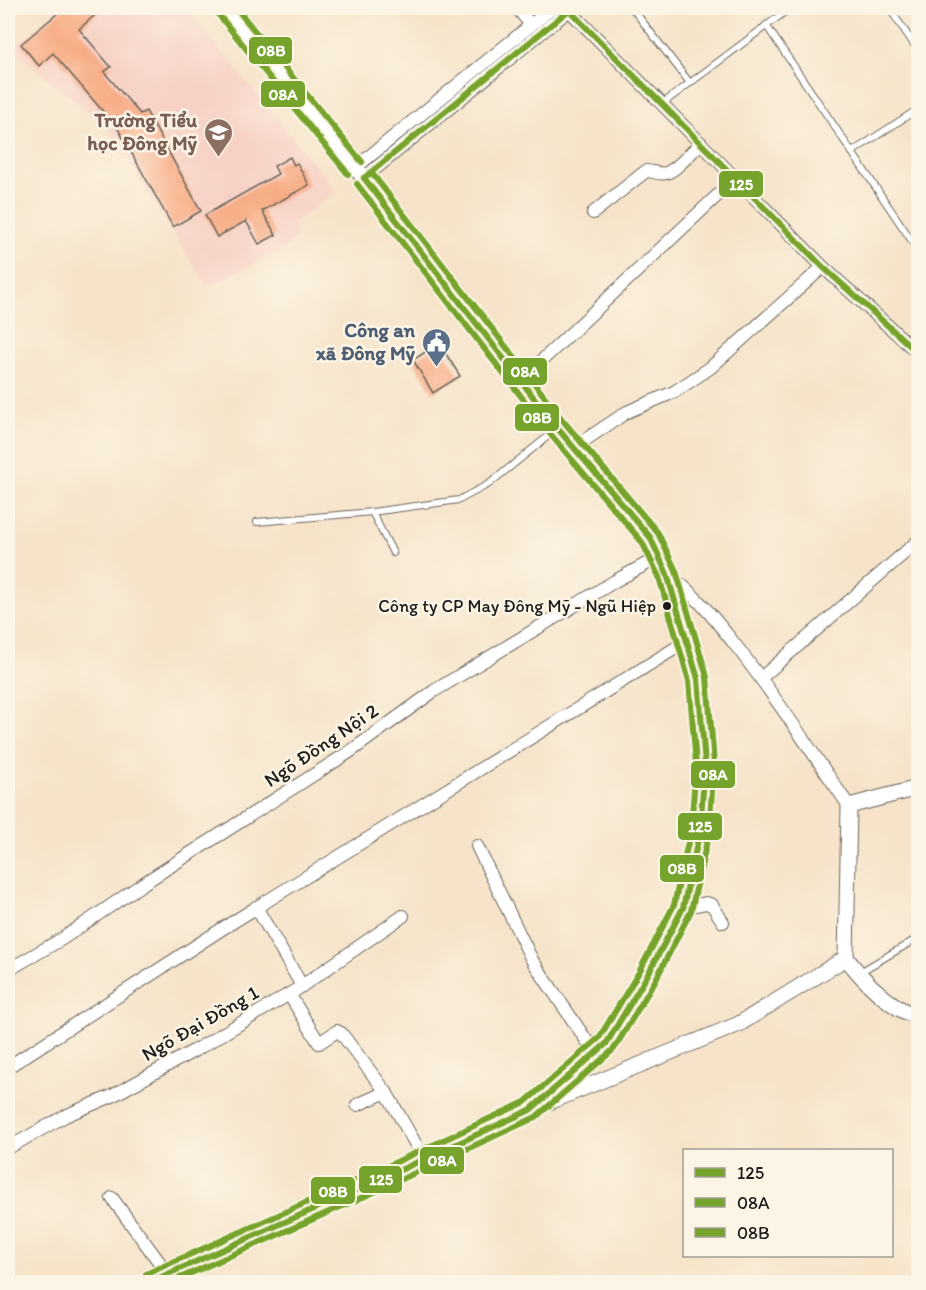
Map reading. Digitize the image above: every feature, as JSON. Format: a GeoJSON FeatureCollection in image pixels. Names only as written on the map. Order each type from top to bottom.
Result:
{"type":"FeatureCollection","features":[{"type":"Feature","properties":{"kind":"street"},"geometry":{"type":"LineString","coordinates":[[226,8],[360,173],[573,448],[650,537],[667,574],[698,679],[705,764],[700,830],[683,908],[647,976],[606,1044],[530,1110]]}},
{"type":"Feature","properties":{"kind":"street"},"geometry":{"type":"LineString","coordinates":[[517,8],[531,25]]}},
{"type":"Feature","properties":{"kind":"street"},"geometry":{"type":"LineString","coordinates":[[360,173],[552,8]]}},
{"type":"Feature","properties":{"kind":"street"},"geometry":{"type":"LineString","coordinates":[[360,173],[570,8],[823,267],[918,353]]}},
{"type":"Feature","properties":{"kind":"street"},"geometry":{"type":"LineString","coordinates":[[593,213],[646,171],[665,174],[673,170],[701,143]]}},
{"type":"Feature","properties":{"kind":"street"},"geometry":{"type":"LineString","coordinates":[[520,381],[736,178]]}},
{"type":"Feature","properties":{"kind":"street"},"geometry":{"type":"LineString","coordinates":[[573,448],[627,412],[674,392],[710,368],[823,267]]}},
{"type":"Feature","properties":{"kind":"street"},"geometry":{"type":"LineString","coordinates":[[761,678],[918,541]]}},
{"type":"Feature","properties":{"kind":"street","name":"Ngõ Đồng Nội 2"},"geometry":{"type":"LineString","coordinates":[[8,970],[62,939],[144,883],[351,751],[434,691],[615,581],[659,557]]}},
{"type":"Feature","properties":{"kind":"street"},"geometry":{"type":"LineString","coordinates":[[667,574],[700,601],[761,678],[849,806],[846,958],[858,973],[898,1008],[918,1017]]}},
{"type":"Feature","properties":{"kind":"street"},"geometry":{"type":"LineString","coordinates":[[8,1067],[256,907],[687,641]]}},
{"type":"Feature","properties":{"kind":"street"},"geometry":{"type":"LineString","coordinates":[[849,806],[918,788]]}},
{"type":"Feature","properties":{"kind":"street"},"geometry":{"type":"LineString","coordinates":[[477,846],[532,960],[595,1053]]}},
{"type":"Feature","properties":{"kind":"street"},"geometry":{"type":"LineString","coordinates":[[683,908],[706,903],[712,905],[723,922]]}},
{"type":"Feature","properties":{"kind":"street"},"geometry":{"type":"LineString","coordinates":[[256,907],[302,986]]}},
{"type":"Feature","properties":{"kind":"street","name":"Ngõ Đại Đồng 1"},"geometry":{"type":"LineString","coordinates":[[8,1148],[65,1116],[112,1096],[199,1048],[302,986],[403,916]]}},
{"type":"Feature","properties":{"kind":"street"},"geometry":{"type":"LineString","coordinates":[[150,1282],[530,1110],[739,1024],[846,958]]}},
{"type":"Feature","properties":{"kind":"street"},"geometry":{"type":"LineString","coordinates":[[289,994],[319,1042],[334,1032],[341,1033],[386,1092],[424,1159]]}},
{"type":"Feature","properties":{"kind":"street"},"geometry":{"type":"LineString","coordinates":[[357,1105],[386,1092]]}},
{"type":"Feature","properties":{"kind":"street"},"geometry":{"type":"LineString","coordinates":[[112,1198],[168,1274]]}},
{"type":"Feature","properties":{"kind":"lane"},"geometry":{"type":"LineString","coordinates":[[632,8],[690,83]]}},
{"type":"Feature","properties":{"kind":"lane"},"geometry":{"type":"LineString","coordinates":[[662,104],[790,8]]}},
{"type":"Feature","properties":{"kind":"lane"},"geometry":{"type":"LineString","coordinates":[[889,8],[918,50]]}},
{"type":"Feature","properties":{"kind":"lane"},"geometry":{"type":"LineString","coordinates":[[766,25],[918,250]]}},
{"type":"Feature","properties":{"kind":"lane"},"geometry":{"type":"LineString","coordinates":[[852,152],[918,109]]}},
{"type":"Feature","properties":{"kind":"lane"},"geometry":{"type":"LineString","coordinates":[[256,522],[372,512],[459,500],[489,484],[558,429]]}},
{"type":"Feature","properties":{"kind":"lane"},"geometry":{"type":"LineString","coordinates":[[372,512],[393,553]]}},
{"type":"Feature","properties":{"kind":"lane"},"geometry":{"type":"LineString","coordinates":[[858,973],[918,938]]}},
{"type":"Feature","properties":{"kind":"shaded area","name":"Trường Tiểu học Đông Mỹ"},"geometry":{"type":"Polygon","coordinates":[[[59,8],[186,8],[337,192],[292,223],[298,236],[283,250],[207,286],[105,125],[12,49],[59,8]]]}},
{"type":"Feature","properties":{"kind":"building"},"geometry":{"type":"Polygon","coordinates":[[[64,8],[103,8],[79,29],[111,67],[104,72],[140,114],[146,111],[201,211],[173,227],[118,129],[53,53],[39,66],[21,44],[64,8]]]}},
{"type":"Feature","properties":{"kind":"building"},"geometry":{"type":"Polygon","coordinates":[[[290,157],[294,165],[297,163],[309,185],[262,211],[276,235],[259,244],[246,221],[217,237],[205,215],[278,174],[274,166],[290,157]]]}},
{"type":"Feature","properties":{"kind":"building","name":"Công an xã Đông Mỹ"},"geometry":{"type":"Polygon","coordinates":[[[439,343],[460,376],[433,393],[413,360],[439,343]]]}},
{"type":"Feature","properties":{"kind":"transit line","name":"08B"},"geometry":{"type":"LineString","coordinates":[[236,8],[362,162]]}},
{"type":"Feature","properties":{"kind":"transit line","name":"125"},"geometry":{"type":"LineString","coordinates":[[569,10],[823,267],[918,353]]}},
{"type":"Feature","properties":{"kind":"transit line","name":"125"},"geometry":{"type":"LineString","coordinates":[[364,178],[569,10]]}},
{"type":"Feature","properties":{"kind":"transit line","name":"08A"},"geometry":{"type":"LineString","coordinates":[[218,14],[348,174]]}},
{"type":"Feature","properties":{"kind":"transit line","name":"08A"},"geometry":{"type":"LineString","coordinates":[[171,1282],[536,1117],[614,1049],[655,981],[691,911],[709,832],[714,764],[707,677],[676,571],[658,533],[565,423],[371,172]]}},
{"type":"Feature","properties":{"kind":"transit line","name":"125"},"geometry":{"type":"LineString","coordinates":[[150,1282],[530,1110],[606,1044],[647,976],[683,908],[700,830],[705,764],[698,679],[667,574],[650,537],[558,429],[364,178]]}},
{"type":"Feature","properties":{"kind":"transit line","name":"08B"},"geometry":{"type":"LineString","coordinates":[[146,1274],[525,1102],[599,1038],[639,972],[674,905],[691,829],[696,764],[689,681],[659,577],[642,542],[551,435],[357,184]]}},
{"type":"Feature","properties":{"kind":"place","name":"Trường Tiểu học Đông Mỹ"},"geometry":{"type":"Point","coordinates":[218,158]}},
{"type":"Feature","properties":{"kind":"place","name":"Công an xã Đông Mỹ"},"geometry":{"type":"Point","coordinates":[436,368]}},
{"type":"Feature","properties":{"kind":"place","name":"Công ty CP May Đông Mỹ - Ngũ Hiệp"},"geometry":{"type":"Point","coordinates":[667,606]}}]}
